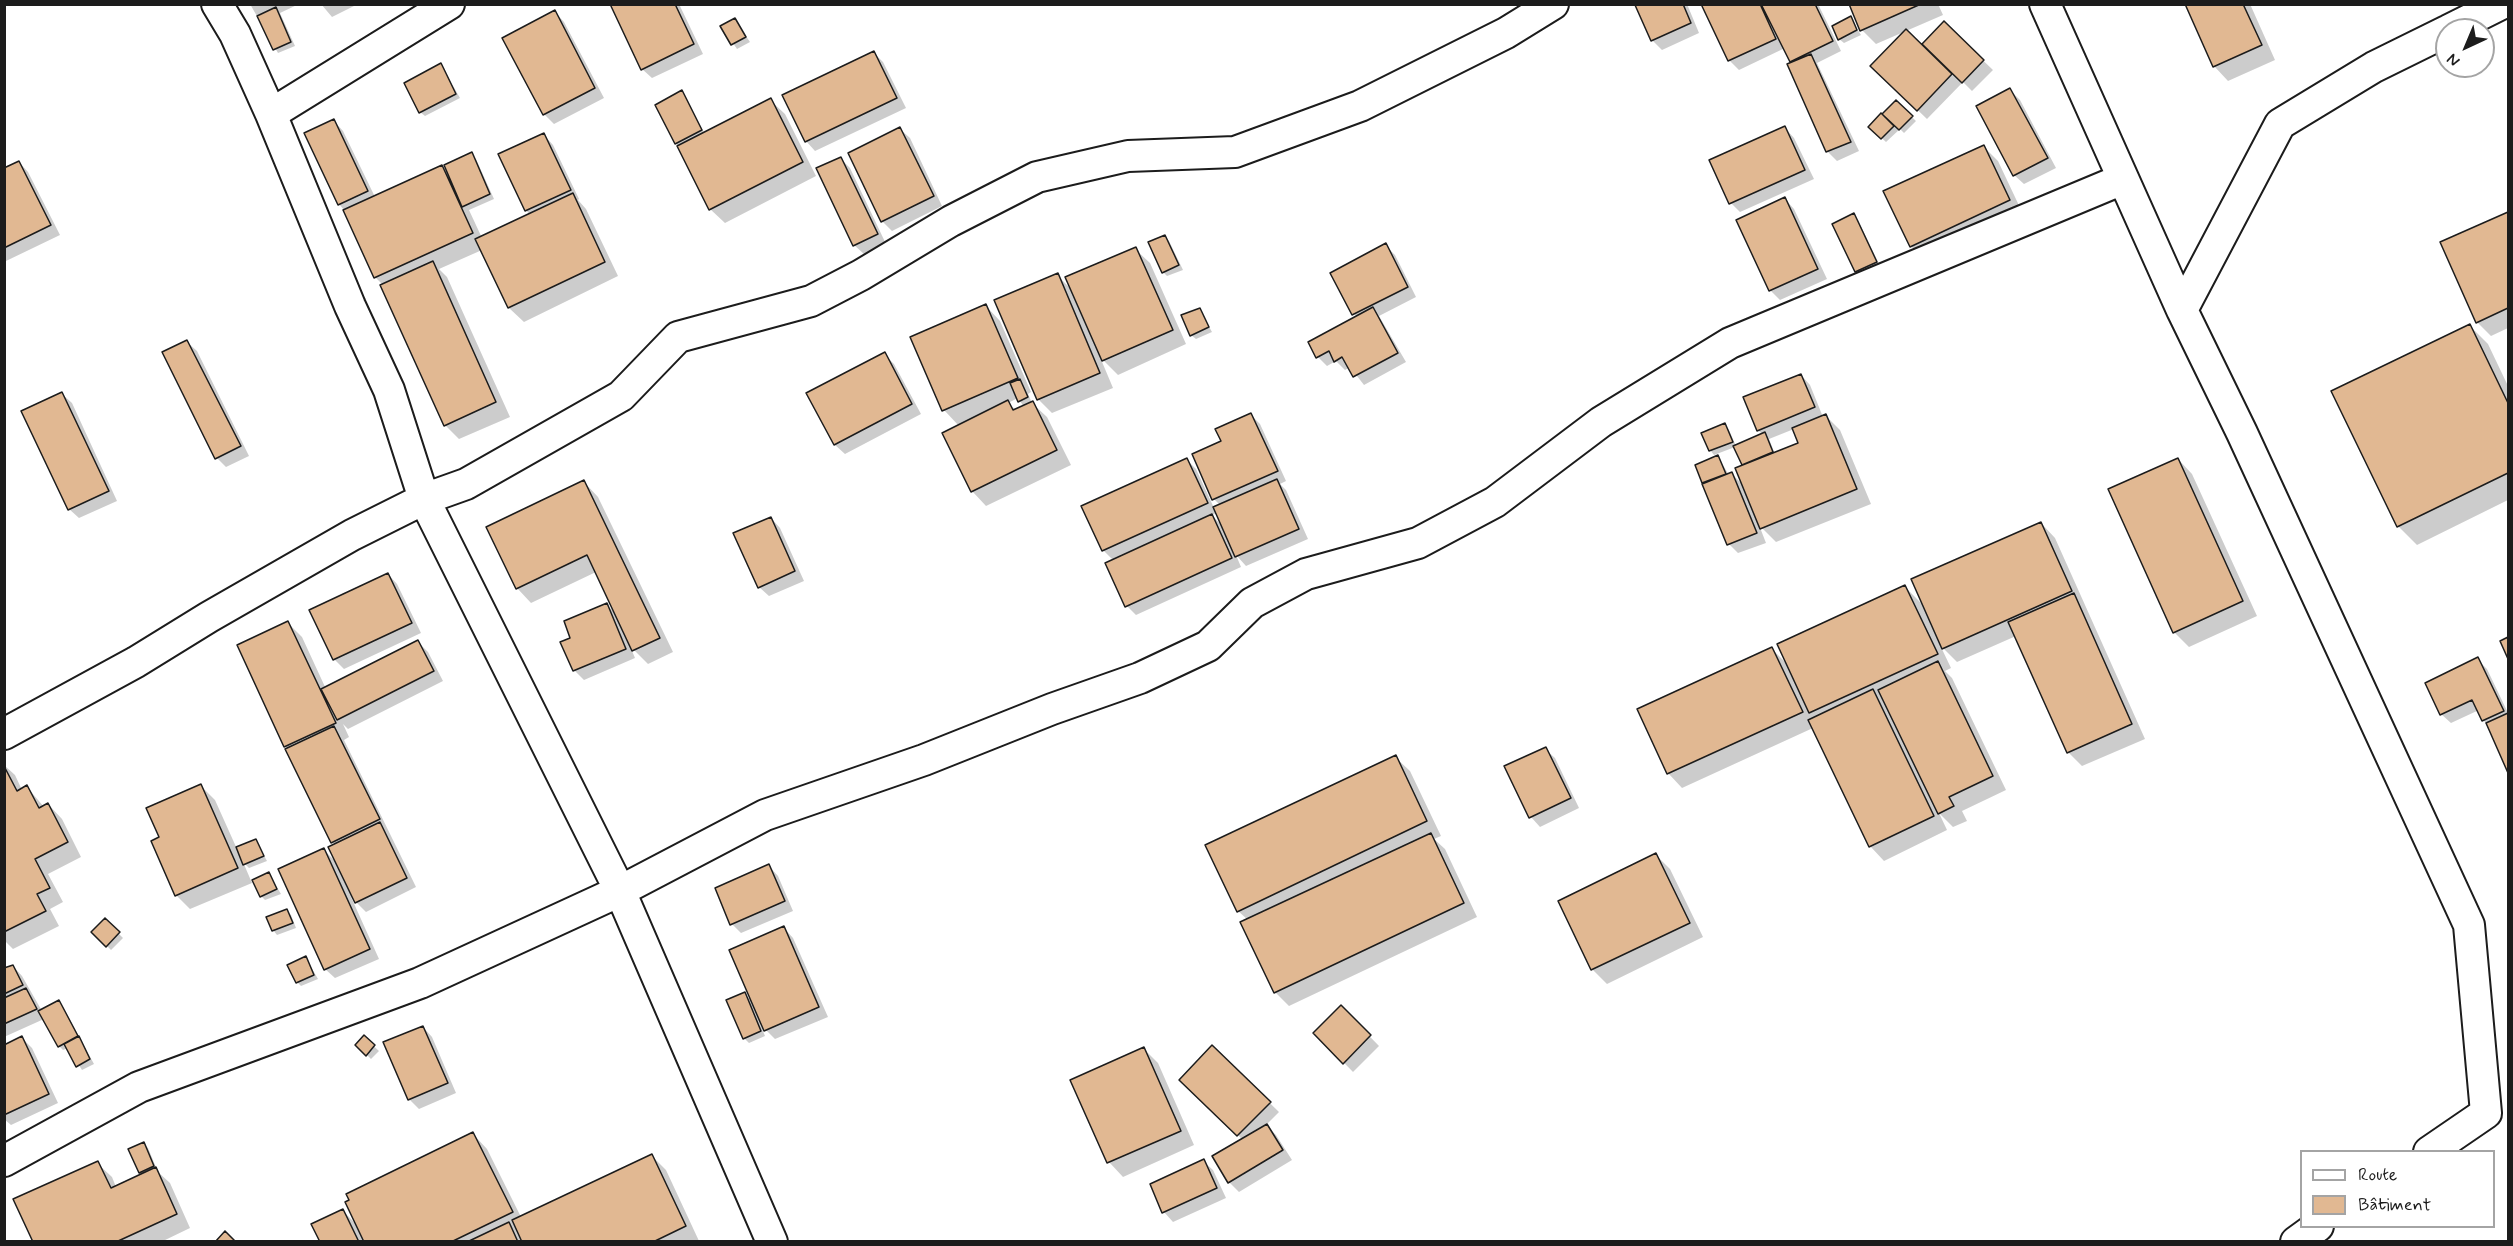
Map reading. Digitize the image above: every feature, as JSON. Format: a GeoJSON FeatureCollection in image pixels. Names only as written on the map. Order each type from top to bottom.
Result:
{"type":"FeatureCollection","features":[{"type":"Feature","properties":{"kind":"street"},"geometry":{"type":"LineString","coordinates":[[217,4],[235,34],[271,114],[350,306],[389,390],[424,499],[620,891],[772,1242]]}},
{"type":"Feature","properties":{"kind":"street"},"geometry":{"type":"LineString","coordinates":[[271,114],[449,4]]}},
{"type":"Feature","properties":{"kind":"street"},"geometry":{"type":"LineString","coordinates":[[4,734],[136,662],[208,617],[352,535],[424,499],[466,484],[621,396],[678,337],[811,301],[861,275],[951,221],[1037,177],[1128,156],[1235,152],[1360,106],[1506,33],[1553,4]]}},
{"type":"Feature","properties":{"kind":"street"},"geometry":{"type":"LineString","coordinates":[[2045,4],[2182,310],[2242,433],[2469,925],[2486,1113],[2432,1150]]}},
{"type":"Feature","properties":{"kind":"street"},"geometry":{"type":"LineString","coordinates":[[2472,18],[2501,4]]}},
{"type":"Feature","properties":{"kind":"street"},"geometry":{"type":"LineString","coordinates":[[2182,310],[2280,124],[2374,67],[2435,36]]}},
{"type":"Feature","properties":{"kind":"street"},"geometry":{"type":"LineString","coordinates":[[4,1161],[139,1088],[420,983],[620,891],[765,815],[924,760],[1052,709],[1140,678],[1208,646],[1252,603],[1306,574],[1418,543],[1495,502],[1601,422],[1730,343],[2123,179]]}},
{"type":"Feature","properties":{"kind":"street"},"geometry":{"type":"LineString","coordinates":[[2296,1242],[2317,1228]]}},
{"type":"Feature","properties":{"kind":"building"},"geometry":{"type":"Polygon","coordinates":[[[610,4],[675,4],[694,44],[641,70],[610,4]]]}},
{"type":"Feature","properties":{"kind":"building"},"geometry":{"type":"Polygon","coordinates":[[[1683,4],[1691,23],[1651,41],[1635,5],[1683,4]]]}},
{"type":"Feature","properties":{"kind":"building"},"geometry":{"type":"Polygon","coordinates":[[[1701,4],[1760,4],[1776,39],[1728,61],[1701,4]]]}},
{"type":"Feature","properties":{"kind":"building"},"geometry":{"type":"Polygon","coordinates":[[[1761,4],[1815,4],[1833,41],[1790,62],[1761,4]]]}},
{"type":"Feature","properties":{"kind":"building"},"geometry":{"type":"Polygon","coordinates":[[[1849,4],[1921,4],[1860,31],[1849,4]]]}},
{"type":"Feature","properties":{"kind":"building"},"geometry":{"type":"Polygon","coordinates":[[[2185,4],[2243,4],[2262,45],[2213,67],[2185,4]]]}},
{"type":"Feature","properties":{"kind":"building"},"geometry":{"type":"Polygon","coordinates":[[[276,7],[291,42],[273,50],[257,16],[276,7]]]}},
{"type":"Feature","properties":{"kind":"building"},"geometry":{"type":"Polygon","coordinates":[[[555,10],[595,88],[543,115],[502,38],[555,10]]]}},
{"type":"Feature","properties":{"kind":"building"},"geometry":{"type":"Polygon","coordinates":[[[1851,16],[1857,30],[1838,40],[1832,26],[1851,16]]]}},
{"type":"Feature","properties":{"kind":"building"},"geometry":{"type":"Polygon","coordinates":[[[735,18],[746,37],[731,45],[720,26],[735,18]]]}},
{"type":"Feature","properties":{"kind":"building"},"geometry":{"type":"Polygon","coordinates":[[[1944,21],[1984,60],[1962,83],[1922,44],[1944,21]]]}},
{"type":"Feature","properties":{"kind":"building"},"geometry":{"type":"Polygon","coordinates":[[[1906,29],[1952,74],[1917,111],[1870,66],[1906,29]]]}},
{"type":"Feature","properties":{"kind":"building"},"geometry":{"type":"Polygon","coordinates":[[[874,51],[897,98],[805,142],[782,95],[874,51]]]}},
{"type":"Feature","properties":{"kind":"building"},"geometry":{"type":"Polygon","coordinates":[[[1811,54],[1851,142],[1826,152],[1787,64],[1811,54]]]}},
{"type":"Feature","properties":{"kind":"building"},"geometry":{"type":"Polygon","coordinates":[[[441,63],[456,94],[419,113],[404,83],[441,63]]]}},
{"type":"Feature","properties":{"kind":"building"},"geometry":{"type":"Polygon","coordinates":[[[2010,88],[2048,158],[2013,176],[1976,106],[2010,88]]]}},
{"type":"Feature","properties":{"kind":"building"},"geometry":{"type":"Polygon","coordinates":[[[682,90],[702,130],[675,144],[655,105],[682,90]]]}},
{"type":"Feature","properties":{"kind":"building"},"geometry":{"type":"Polygon","coordinates":[[[771,98],[803,162],[709,210],[677,146],[771,98]]]}},
{"type":"Feature","properties":{"kind":"building"},"geometry":{"type":"Polygon","coordinates":[[[1896,100],[1913,116],[1899,130],[1882,114],[1896,100]]]}},
{"type":"Feature","properties":{"kind":"building"},"geometry":{"type":"Polygon","coordinates":[[[1881,113],[1894,126],[1881,139],[1868,127],[1881,113]]]}},
{"type":"Feature","properties":{"kind":"building"},"geometry":{"type":"Polygon","coordinates":[[[334,119],[368,191],[338,205],[304,133],[334,119]]]}},
{"type":"Feature","properties":{"kind":"building"},"geometry":{"type":"Polygon","coordinates":[[[1785,126],[1805,170],[1729,204],[1709,160],[1785,126]]]}},
{"type":"Feature","properties":{"kind":"building"},"geometry":{"type":"Polygon","coordinates":[[[900,127],[934,196],[881,222],[848,153],[900,127]]]}},
{"type":"Feature","properties":{"kind":"building"},"geometry":{"type":"Polygon","coordinates":[[[544,133],[571,190],[525,211],[498,154],[544,133]]]}},
{"type":"Feature","properties":{"kind":"building"},"geometry":{"type":"Polygon","coordinates":[[[1984,145],[2010,200],[1910,247],[1883,191],[1984,145]]]}},
{"type":"Feature","properties":{"kind":"building"},"geometry":{"type":"Polygon","coordinates":[[[472,152],[490,194],[462,207],[444,165],[472,152]]]}},
{"type":"Feature","properties":{"kind":"building"},"geometry":{"type":"Polygon","coordinates":[[[841,157],[878,234],[853,246],[816,168],[841,157]]]}},
{"type":"Feature","properties":{"kind":"building"},"geometry":{"type":"Polygon","coordinates":[[[19,161],[51,225],[4,248],[4,168],[19,161]]]}},
{"type":"Feature","properties":{"kind":"building"},"geometry":{"type":"Polygon","coordinates":[[[442,165],[473,233],[374,278],[343,210],[442,165]]]}},
{"type":"Feature","properties":{"kind":"building"},"geometry":{"type":"Polygon","coordinates":[[[573,193],[605,262],[508,308],[475,239],[573,193]]]}},
{"type":"Feature","properties":{"kind":"building"},"geometry":{"type":"Polygon","coordinates":[[[1785,197],[1818,269],[1769,291],[1736,220],[1785,197]]]}},
{"type":"Feature","properties":{"kind":"building"},"geometry":{"type":"Polygon","coordinates":[[[2508,212],[2508,308],[2476,323],[2440,242],[2508,212]]]}},
{"type":"Feature","properties":{"kind":"building"},"geometry":{"type":"Polygon","coordinates":[[[1854,213],[1877,262],[1855,272],[1832,224],[1854,213]]]}},
{"type":"Feature","properties":{"kind":"building"},"geometry":{"type":"Polygon","coordinates":[[[1165,235],[1179,265],[1162,273],[1148,242],[1165,235]]]}},
{"type":"Feature","properties":{"kind":"building"},"geometry":{"type":"Polygon","coordinates":[[[1386,243],[1408,287],[1352,315],[1330,273],[1386,243]]]}},
{"type":"Feature","properties":{"kind":"building"},"geometry":{"type":"Polygon","coordinates":[[[1136,247],[1173,330],[1102,361],[1065,277],[1136,247]]]}},
{"type":"Feature","properties":{"kind":"building"},"geometry":{"type":"Polygon","coordinates":[[[433,261],[496,402],[444,426],[380,285],[433,261]]]}},
{"type":"Feature","properties":{"kind":"building"},"geometry":{"type":"Polygon","coordinates":[[[1058,273],[1100,373],[1037,400],[994,300],[1058,273]]]}},
{"type":"Feature","properties":{"kind":"building"},"geometry":{"type":"Polygon","coordinates":[[[986,304],[1018,378],[942,411],[910,337],[986,304]]]}},
{"type":"Feature","properties":{"kind":"building"},"geometry":{"type":"Polygon","coordinates":[[[1373,307],[1398,353],[1353,377],[1342,357],[1334,362],[1329,351],[1316,358],[1308,342],[1373,307]]]}},
{"type":"Feature","properties":{"kind":"building"},"geometry":{"type":"Polygon","coordinates":[[[1200,308],[1209,327],[1190,336],[1181,315],[1200,308]]]}},
{"type":"Feature","properties":{"kind":"building"},"geometry":{"type":"Polygon","coordinates":[[[2470,324],[2508,403],[2508,473],[2397,527],[2331,391],[2470,324]]]}},
{"type":"Feature","properties":{"kind":"building"},"geometry":{"type":"Polygon","coordinates":[[[187,340],[241,446],[215,459],[162,352],[187,340]]]}},
{"type":"Feature","properties":{"kind":"building"},"geometry":{"type":"Polygon","coordinates":[[[885,352],[912,404],[834,445],[806,393],[885,352]]]}},
{"type":"Feature","properties":{"kind":"building"},"geometry":{"type":"Polygon","coordinates":[[[1801,374],[1815,407],[1757,431],[1743,397],[1801,374]]]}},
{"type":"Feature","properties":{"kind":"building"},"geometry":{"type":"Polygon","coordinates":[[[1020,379],[1028,397],[1018,402],[1010,383],[1020,379]]]}},
{"type":"Feature","properties":{"kind":"building"},"geometry":{"type":"Polygon","coordinates":[[[62,392],[109,491],[68,510],[21,411],[62,392]]]}},
{"type":"Feature","properties":{"kind":"building"},"geometry":{"type":"Polygon","coordinates":[[[1008,400],[1013,410],[1033,401],[1057,450],[971,492],[942,433],[1008,400]]]}},
{"type":"Feature","properties":{"kind":"building"},"geometry":{"type":"Polygon","coordinates":[[[1251,413],[1278,471],[1212,500],[1192,454],[1221,441],[1215,429],[1251,413]]]}},
{"type":"Feature","properties":{"kind":"building"},"geometry":{"type":"Polygon","coordinates":[[[1826,414],[1857,489],[1760,529],[1735,468],[1798,443],[1792,428],[1826,414]]]}},
{"type":"Feature","properties":{"kind":"building"},"geometry":{"type":"Polygon","coordinates":[[[1725,423],[1733,442],[1709,451],[1701,433],[1725,423]]]}},
{"type":"Feature","properties":{"kind":"building"},"geometry":{"type":"Polygon","coordinates":[[[1765,432],[1773,452],[1742,465],[1733,446],[1765,432]]]}},
{"type":"Feature","properties":{"kind":"building"},"geometry":{"type":"Polygon","coordinates":[[[1718,455],[1726,474],[1702,483],[1695,465],[1718,455]]]}},
{"type":"Feature","properties":{"kind":"building"},"geometry":{"type":"Polygon","coordinates":[[[1187,458],[1208,503],[1102,551],[1081,506],[1187,458]]]}},
{"type":"Feature","properties":{"kind":"building"},"geometry":{"type":"Polygon","coordinates":[[[2178,458],[2243,601],[2173,633],[2108,489],[2178,458]]]}},
{"type":"Feature","properties":{"kind":"building"},"geometry":{"type":"Polygon","coordinates":[[[1732,472],[1757,533],[1727,545],[1702,484],[1732,472]]]}},
{"type":"Feature","properties":{"kind":"building"},"geometry":{"type":"Polygon","coordinates":[[[1277,479],[1299,529],[1235,557],[1213,507],[1277,479]]]}},
{"type":"Feature","properties":{"kind":"building"},"geometry":{"type":"Polygon","coordinates":[[[584,480],[660,638],[632,651],[587,555],[516,589],[486,527],[584,480]]]}},
{"type":"Feature","properties":{"kind":"building"},"geometry":{"type":"Polygon","coordinates":[[[1212,514],[1232,558],[1125,607],[1105,563],[1212,514]]]}},
{"type":"Feature","properties":{"kind":"building"},"geometry":{"type":"Polygon","coordinates":[[[771,517],[795,571],[758,588],[733,533],[771,517]]]}},
{"type":"Feature","properties":{"kind":"building"},"geometry":{"type":"Polygon","coordinates":[[[2041,522],[2072,591],[1942,649],[1911,579],[2041,522]]]}},
{"type":"Feature","properties":{"kind":"building"},"geometry":{"type":"Polygon","coordinates":[[[388,573],[412,623],[333,660],[309,610],[388,573]]]}},
{"type":"Feature","properties":{"kind":"building"},"geometry":{"type":"Polygon","coordinates":[[[1905,585],[1938,654],[1809,713],[1777,644],[1905,585]]]}},
{"type":"Feature","properties":{"kind":"building"},"geometry":{"type":"Polygon","coordinates":[[[2074,593],[2132,724],[2067,753],[2008,622],[2074,593]]]}},
{"type":"Feature","properties":{"kind":"building"},"geometry":{"type":"Polygon","coordinates":[[[607,603],[626,649],[573,671],[560,642],[570,638],[564,621],[607,603]]]}},
{"type":"Feature","properties":{"kind":"building"},"geometry":{"type":"Polygon","coordinates":[[[288,621],[336,723],[284,747],[237,645],[288,621]]]}},
{"type":"Feature","properties":{"kind":"building"},"geometry":{"type":"Polygon","coordinates":[[[2508,637],[2508,659],[2500,641],[2508,637]]]}},
{"type":"Feature","properties":{"kind":"building"},"geometry":{"type":"Polygon","coordinates":[[[418,640],[434,671],[337,720],[321,689],[418,640]]]}},
{"type":"Feature","properties":{"kind":"building"},"geometry":{"type":"Polygon","coordinates":[[[1772,647],[1803,712],[1667,774],[1637,709],[1772,647]]]}},
{"type":"Feature","properties":{"kind":"building"},"geometry":{"type":"Polygon","coordinates":[[[2478,657],[2504,711],[2482,721],[2472,700],[2440,715],[2425,683],[2478,657]]]}},
{"type":"Feature","properties":{"kind":"building"},"geometry":{"type":"Polygon","coordinates":[[[1938,661],[1993,776],[1949,797],[1954,806],[1938,814],[1878,690],[1938,661]]]}},
{"type":"Feature","properties":{"kind":"building"},"geometry":{"type":"Polygon","coordinates":[[[1873,689],[1934,816],[1869,847],[1808,720],[1873,689]]]}},
{"type":"Feature","properties":{"kind":"building"},"geometry":{"type":"Polygon","coordinates":[[[2508,713],[2508,773],[2486,723],[2508,713]]]}},
{"type":"Feature","properties":{"kind":"building"},"geometry":{"type":"Polygon","coordinates":[[[334,726],[380,819],[331,843],[285,749],[334,726]]]}},
{"type":"Feature","properties":{"kind":"building"},"geometry":{"type":"Polygon","coordinates":[[[1546,747],[1571,798],[1529,818],[1504,766],[1546,747]]]}},
{"type":"Feature","properties":{"kind":"building"},"geometry":{"type":"Polygon","coordinates":[[[1396,755],[1427,821],[1237,912],[1205,845],[1396,755]]]}},
{"type":"Feature","properties":{"kind":"building"},"geometry":{"type":"Polygon","coordinates":[[[4,766],[17,791],[27,785],[39,808],[48,803],[68,842],[35,859],[50,888],[37,894],[46,911],[4,932],[4,766]]]}},
{"type":"Feature","properties":{"kind":"building"},"geometry":{"type":"Polygon","coordinates":[[[201,784],[238,868],[175,896],[151,841],[159,837],[146,808],[201,784]]]}},
{"type":"Feature","properties":{"kind":"building"},"geometry":{"type":"Polygon","coordinates":[[[380,822],[407,878],[355,903],[328,847],[380,822]]]}},
{"type":"Feature","properties":{"kind":"building"},"geometry":{"type":"Polygon","coordinates":[[[1431,833],[1464,903],[1274,993],[1240,922],[1431,833]]]}},
{"type":"Feature","properties":{"kind":"building"},"geometry":{"type":"Polygon","coordinates":[[[256,839],[264,856],[243,865],[236,847],[256,839]]]}},
{"type":"Feature","properties":{"kind":"building"},"geometry":{"type":"Polygon","coordinates":[[[324,848],[370,949],[324,970],[278,869],[324,848]]]}},
{"type":"Feature","properties":{"kind":"building"},"geometry":{"type":"Polygon","coordinates":[[[1656,853],[1690,923],[1591,970],[1558,901],[1656,853]]]}},
{"type":"Feature","properties":{"kind":"building"},"geometry":{"type":"Polygon","coordinates":[[[769,864],[785,901],[730,925],[715,888],[769,864]]]}},
{"type":"Feature","properties":{"kind":"building"},"geometry":{"type":"Polygon","coordinates":[[[269,872],[277,889],[260,897],[252,880],[269,872]]]}},
{"type":"Feature","properties":{"kind":"building"},"geometry":{"type":"Polygon","coordinates":[[[287,909],[293,923],[272,931],[266,917],[287,909]]]}},
{"type":"Feature","properties":{"kind":"building"},"geometry":{"type":"Polygon","coordinates":[[[105,918],[120,932],[106,947],[91,932],[105,918]]]}},
{"type":"Feature","properties":{"kind":"building"},"geometry":{"type":"Polygon","coordinates":[[[784,926],[819,1007],[764,1031],[729,950],[784,926]]]}},
{"type":"Feature","properties":{"kind":"building"},"geometry":{"type":"Polygon","coordinates":[[[306,956],[314,975],[296,983],[287,965],[306,956]]]}},
{"type":"Feature","properties":{"kind":"building"},"geometry":{"type":"Polygon","coordinates":[[[13,965],[23,985],[4,994],[4,968],[13,965]]]}},
{"type":"Feature","properties":{"kind":"building"},"geometry":{"type":"Polygon","coordinates":[[[26,988],[37,1009],[4,1024],[4,998],[26,988]]]}},
{"type":"Feature","properties":{"kind":"building"},"geometry":{"type":"Polygon","coordinates":[[[745,992],[761,1031],[743,1039],[726,1000],[745,992]]]}},
{"type":"Feature","properties":{"kind":"building"},"geometry":{"type":"Polygon","coordinates":[[[59,1000],[78,1036],[58,1047],[38,1011],[59,1000]]]}},
{"type":"Feature","properties":{"kind":"building"},"geometry":{"type":"Polygon","coordinates":[[[1341,1005],[1371,1035],[1343,1064],[1313,1033],[1341,1005]]]}},
{"type":"Feature","properties":{"kind":"building"},"geometry":{"type":"Polygon","coordinates":[[[423,1026],[448,1083],[408,1100],[383,1042],[423,1026]]]}},
{"type":"Feature","properties":{"kind":"building"},"geometry":{"type":"Polygon","coordinates":[[[364,1035],[375,1045],[366,1056],[355,1045],[364,1035]]]}},
{"type":"Feature","properties":{"kind":"building"},"geometry":{"type":"Polygon","coordinates":[[[22,1036],[49,1094],[4,1115],[4,1045],[22,1036]]]}},
{"type":"Feature","properties":{"kind":"building"},"geometry":{"type":"Polygon","coordinates":[[[79,1036],[90,1059],[76,1067],[64,1044],[79,1036]]]}},
{"type":"Feature","properties":{"kind":"building"},"geometry":{"type":"Polygon","coordinates":[[[1212,1045],[1271,1102],[1237,1136],[1179,1080],[1212,1045]]]}},
{"type":"Feature","properties":{"kind":"building"},"geometry":{"type":"Polygon","coordinates":[[[1144,1047],[1181,1131],[1107,1163],[1070,1080],[1144,1047]]]}},
{"type":"Feature","properties":{"kind":"building"},"geometry":{"type":"Polygon","coordinates":[[[1267,1124],[1283,1150],[1228,1183],[1212,1156],[1267,1124]]]}},
{"type":"Feature","properties":{"kind":"building"},"geometry":{"type":"Polygon","coordinates":[[[473,1132],[513,1212],[451,1242],[364,1242],[345,1202],[349,1200],[346,1194],[473,1132]]]}},
{"type":"Feature","properties":{"kind":"building"},"geometry":{"type":"Polygon","coordinates":[[[144,1142],[154,1166],[139,1173],[128,1149],[144,1142]]]}},
{"type":"Feature","properties":{"kind":"building"},"geometry":{"type":"Polygon","coordinates":[[[652,1154],[686,1226],[653,1242],[522,1242],[512,1220],[652,1154]]]}},
{"type":"Feature","properties":{"kind":"building"},"geometry":{"type":"Polygon","coordinates":[[[1204,1159],[1217,1188],[1162,1213],[1150,1184],[1204,1159]]]}},
{"type":"Feature","properties":{"kind":"building"},"geometry":{"type":"Polygon","coordinates":[[[98,1161],[111,1188],[156,1167],[177,1214],[116,1242],[33,1242],[13,1199],[98,1161]]]}},
{"type":"Feature","properties":{"kind":"building"},"geometry":{"type":"Polygon","coordinates":[[[343,1209],[359,1242],[316,1242],[319,1240],[311,1224],[343,1209]]]}},
{"type":"Feature","properties":{"kind":"building"},"geometry":{"type":"Polygon","coordinates":[[[509,1222],[518,1242],[467,1242],[509,1222]]]}},
{"type":"Feature","properties":{"kind":"building"},"geometry":{"type":"Polygon","coordinates":[[[225,1231],[236,1242],[215,1242],[225,1231]]]}}]}
